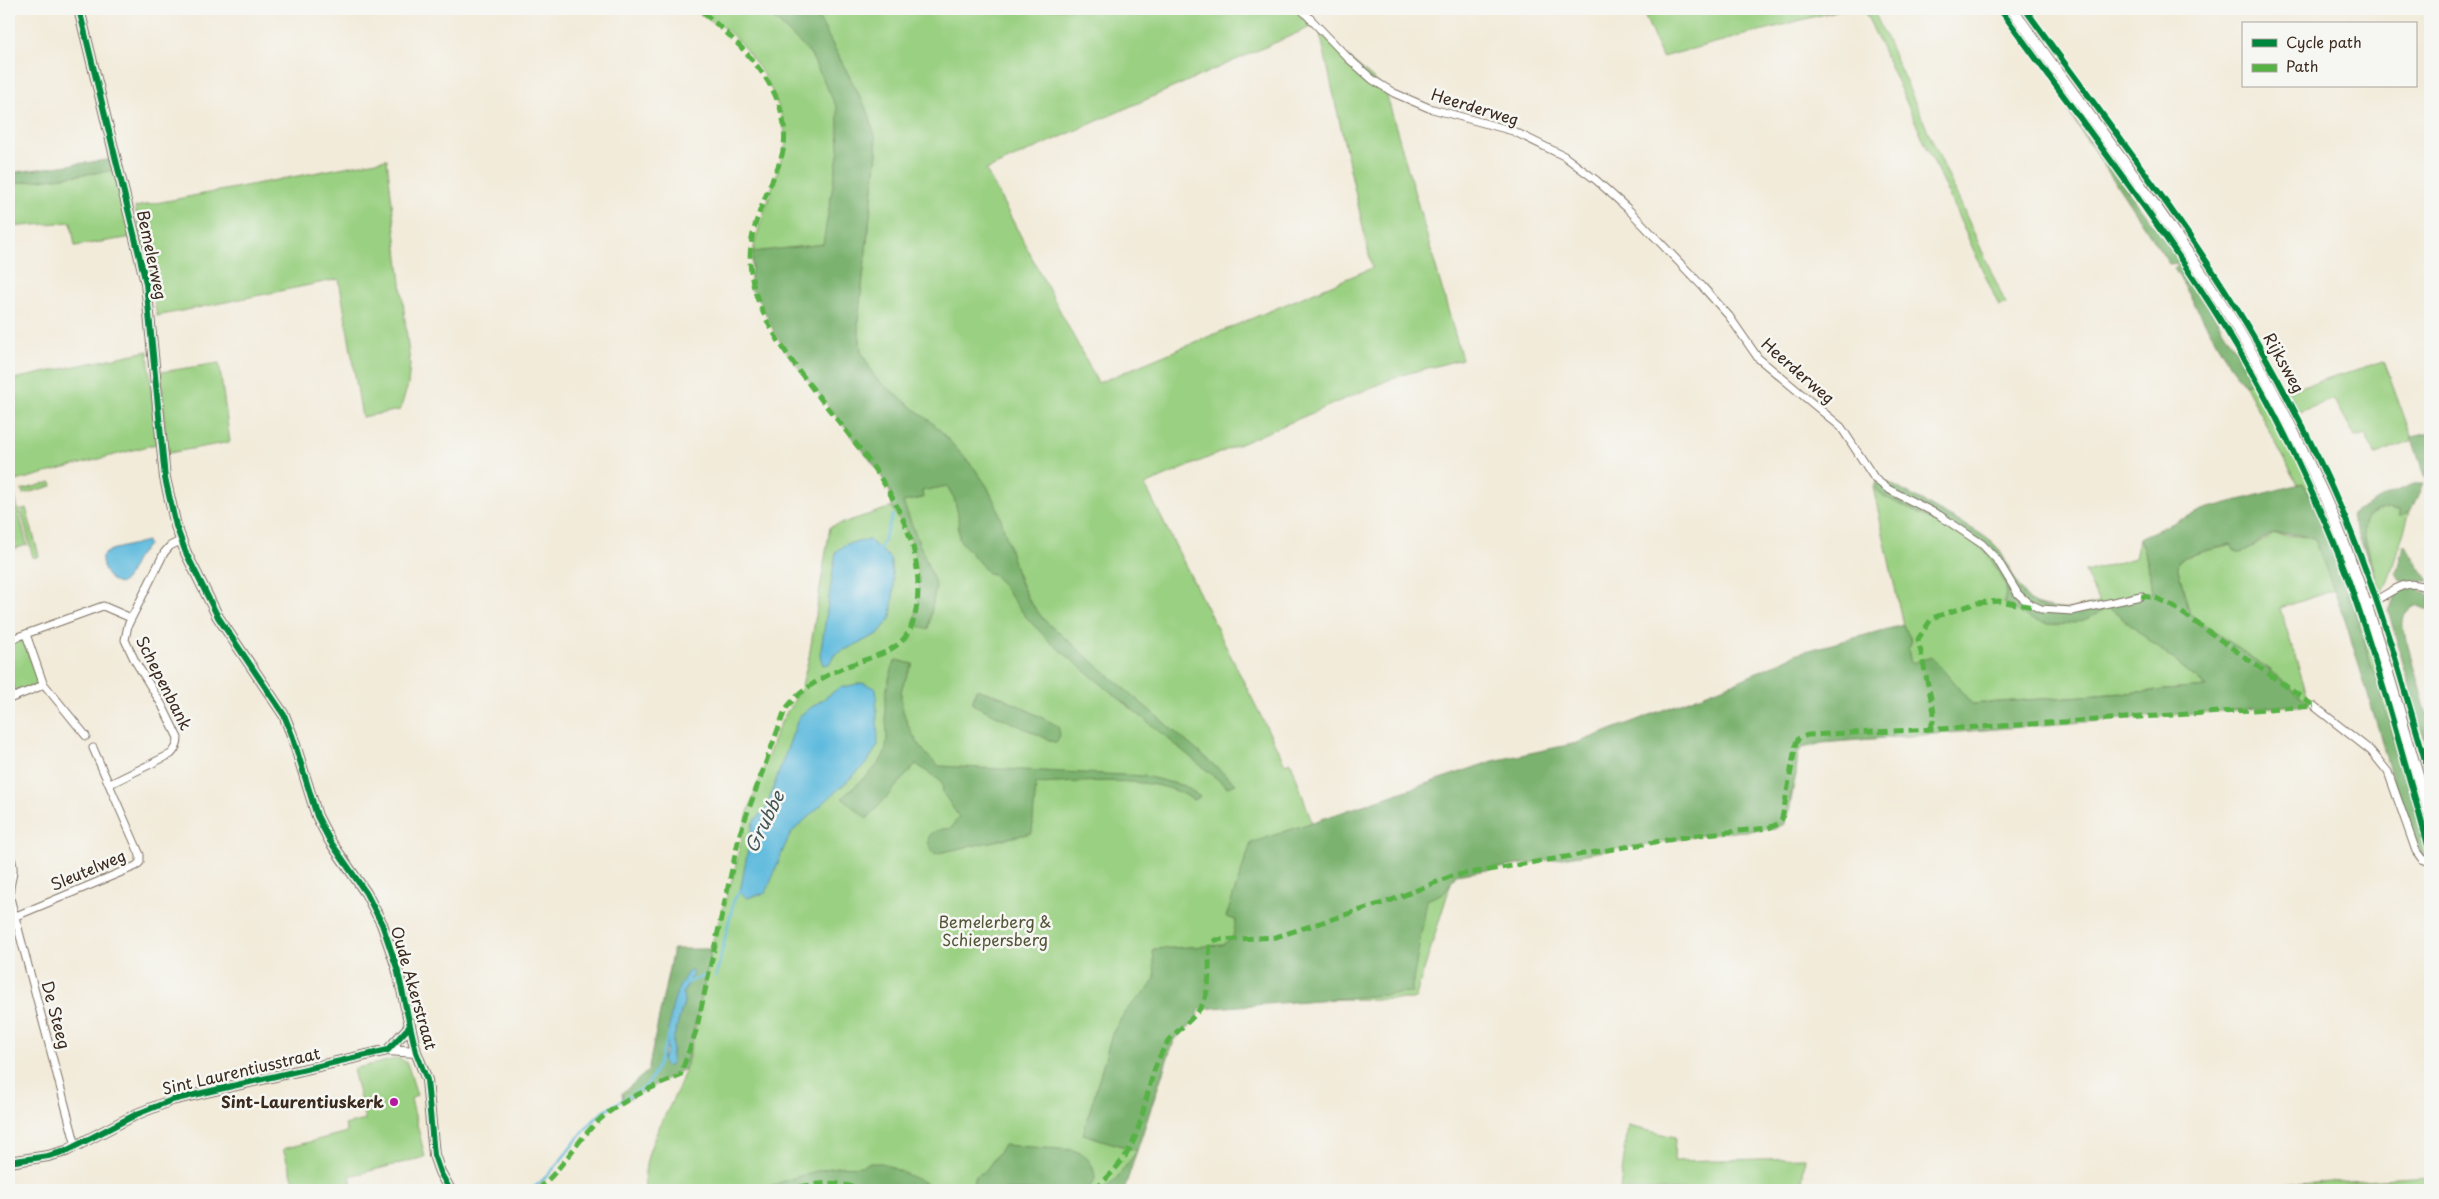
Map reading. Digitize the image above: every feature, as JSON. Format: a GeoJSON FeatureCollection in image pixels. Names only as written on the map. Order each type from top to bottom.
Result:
{"type":"FeatureCollection","features":[{"type":"Feature","properties":{"kind":"street","name":"Bemelerweg"},"geometry":{"type":"LineString","coordinates":[[79,9],[146,283],[165,478],[172,515],[180,541]]}},
{"type":"Feature","properties":{"kind":"street","name":"Heerderweg"},"geometry":{"type":"LineString","coordinates":[[1301,9],[1348,58],[1387,89],[1430,108],[1513,131],[1550,149],[1585,172],[1627,208],[1702,286],[1729,316],[1758,358],[1841,428],[1875,479],[1888,489],[1939,515],[1982,544],[1998,561],[2018,594],[2028,603],[2041,609],[2072,611],[2141,596]]}},
{"type":"Feature","properties":{"kind":"street","name":"Rijksweg"},"geometry":{"type":"LineString","coordinates":[[2012,9],[2116,151],[2218,298],[2281,407],[2314,472],[2345,545],[2366,605],[2430,816]]}},
{"type":"Feature","properties":{"kind":"street","name":"Schepenbank"},"geometry":{"type":"LineString","coordinates":[[110,784],[176,750],[178,738],[162,705],[139,669],[126,642],[126,630],[165,550],[180,541]]}},
{"type":"Feature","properties":{"kind":"street","name":"Oude Akerstraat"},"geometry":{"type":"LineString","coordinates":[[180,541],[218,617],[276,701],[287,721],[317,816],[336,849],[366,893],[382,924],[397,968],[416,1052],[427,1080],[434,1155],[440,1172],[450,1190]]}},
{"type":"Feature","properties":{"kind":"street"},"geometry":{"type":"LineString","coordinates":[[2366,605],[2382,598],[2398,586],[2416,584],[2430,590]]}},
{"type":"Feature","properties":{"kind":"street"},"geometry":{"type":"LineString","coordinates":[[9,640],[103,606],[131,618]]}},
{"type":"Feature","properties":{"kind":"street"},"geometry":{"type":"LineString","coordinates":[[26,634],[43,683],[86,736]]}},
{"type":"Feature","properties":{"kind":"street"},"geometry":{"type":"LineString","coordinates":[[9,685],[10,698],[39,687],[43,683]]}},
{"type":"Feature","properties":{"kind":"street"},"geometry":{"type":"LineString","coordinates":[[2314,706],[2371,751],[2388,772],[2416,851],[2422,859],[2430,862]]}},
{"type":"Feature","properties":{"kind":"street","name":"Sleutelweg"},"geometry":{"type":"LineString","coordinates":[[16,916],[136,866],[140,862],[140,855],[93,748]]}},
{"type":"Feature","properties":{"kind":"street"},"geometry":{"type":"LineString","coordinates":[[9,853],[14,875],[9,892]]}},
{"type":"Feature","properties":{"kind":"street","name":"De Steeg"},"geometry":{"type":"LineString","coordinates":[[9,892],[76,1146]]}},
{"type":"Feature","properties":{"kind":"street"},"geometry":{"type":"LineString","coordinates":[[388,1050],[409,1027]]}},
{"type":"Feature","properties":{"kind":"street","name":"Sint Laurentiusstraat"},"geometry":{"type":"LineString","coordinates":[[9,1162],[54,1155],[163,1103],[388,1050],[416,1052]]}},
{"type":"Feature","properties":{"kind":"green space","name":"Bemelerberg & Schiepersberg"},"geometry":{"type":"Polygon","coordinates":[[[695,9],[811,9],[843,75],[851,306],[863,365],[873,375],[861,351],[858,322],[877,153],[869,114],[814,9],[1295,9],[1313,26],[986,170],[1098,383],[1372,268],[1320,33],[1385,89],[1462,359],[1398,376],[1145,485],[1285,764],[1291,762],[1312,823],[1577,743],[1907,633],[1903,625],[1873,487],[1890,498],[1949,527],[1968,538],[1984,551],[1997,566],[2006,584],[2004,603],[2030,618],[2099,603],[2085,572],[2135,558],[2139,538],[2148,563],[2152,593],[2134,592],[2108,607],[2207,687],[1972,704],[1796,734],[1790,764],[1793,789],[1789,814],[1782,818],[1454,873],[1415,999],[1203,1000],[1177,1024],[1134,1150],[1137,1151],[1129,1163],[1122,1190],[645,1190],[645,1174],[653,1142],[674,1098],[686,1067],[696,1027],[710,958],[710,949],[734,873],[747,815],[775,736],[782,720],[801,689],[809,657],[830,527],[892,507],[908,534],[879,473],[785,347],[761,303],[753,255],[755,241],[786,144],[781,114],[760,69],[750,56],[726,30],[695,9]],[[962,456],[1029,610],[1075,648],[1043,619],[1028,598],[1013,561],[995,505],[976,471],[962,456]]]}},
{"type":"Feature","properties":{"kind":"green space"},"geometry":{"type":"Polygon","coordinates":[[[764,9],[814,9],[869,114],[877,153],[858,322],[861,351],[875,378],[935,425],[975,469],[987,486],[998,509],[1019,580],[1029,600],[1044,620],[1236,784],[1227,787],[1050,642],[1026,617],[998,579],[993,574],[988,573],[959,539],[958,514],[954,498],[947,486],[922,491],[923,498],[903,502],[936,586],[928,630],[914,624],[919,597],[917,562],[912,541],[892,507],[890,491],[875,466],[790,357],[774,332],[761,303],[750,288],[753,252],[823,244],[839,149],[837,108],[810,53],[764,9]]]}},
{"type":"Feature","properties":{"kind":"green space"},"geometry":{"type":"Polygon","coordinates":[[[1642,9],[1843,9],[1662,57],[1642,9]]]}},
{"type":"Feature","properties":{"kind":"green space"},"geometry":{"type":"Polygon","coordinates":[[[1864,9],[1873,9],[2006,304],[1999,306],[1864,9]]]}},
{"type":"Feature","properties":{"kind":"green space"},"geometry":{"type":"Polygon","coordinates":[[[2068,111],[2181,262],[2255,381],[2244,384],[2229,364],[2174,268],[2180,263],[2169,264],[2068,111]]]}},
{"type":"Feature","properties":{"kind":"green space"},"geometry":{"type":"Polygon","coordinates":[[[114,159],[117,170],[9,184],[9,173],[114,159]]]}},
{"type":"Feature","properties":{"kind":"green space"},"geometry":{"type":"Polygon","coordinates":[[[387,159],[410,364],[408,385],[400,410],[362,417],[339,279],[157,316],[135,207],[387,159]]]}},
{"type":"Feature","properties":{"kind":"green space"},"geometry":{"type":"Polygon","coordinates":[[[117,170],[133,237],[75,246],[71,222],[9,227],[9,184],[117,170]]]}},
{"type":"Feature","properties":{"kind":"green space"},"geometry":{"type":"Polygon","coordinates":[[[148,351],[156,444],[16,481],[9,453],[9,380],[148,351]]]}},
{"type":"Feature","properties":{"kind":"green space"},"geometry":{"type":"Polygon","coordinates":[[[2384,361],[2413,441],[2376,455],[2365,435],[2355,436],[2334,399],[2299,412],[2287,391],[2384,361]]]}},
{"type":"Feature","properties":{"kind":"green space"},"geometry":{"type":"Polygon","coordinates":[[[219,363],[230,442],[169,453],[166,443],[161,372],[219,363]]]}},
{"type":"Feature","properties":{"kind":"green space"},"geometry":{"type":"Polygon","coordinates":[[[2255,381],[2264,385],[2312,482],[2362,608],[2430,833],[2429,855],[2354,609],[2324,525],[2303,483],[2298,484],[2244,384],[2255,381]]]}},
{"type":"Feature","properties":{"kind":"green space"},"geometry":{"type":"Polygon","coordinates":[[[2430,433],[2430,477],[2426,478],[2411,437],[2430,433]]]}},
{"type":"Feature","properties":{"kind":"green space"},"geometry":{"type":"Polygon","coordinates":[[[9,473],[27,545],[9,550],[9,473]]]}},
{"type":"Feature","properties":{"kind":"green space"},"geometry":{"type":"Polygon","coordinates":[[[1880,478],[1991,541],[2000,552],[2020,588],[2031,601],[2046,607],[2072,610],[2106,607],[2130,594],[2152,593],[2148,563],[2139,538],[2205,509],[2303,483],[2324,525],[2354,609],[2428,850],[2430,866],[2423,862],[2391,776],[2345,620],[2315,540],[2292,534],[2273,534],[2240,553],[2235,551],[2231,544],[2185,557],[2179,560],[2177,565],[2190,615],[2268,669],[2310,704],[1822,743],[1803,748],[1798,753],[1796,775],[1784,824],[1775,829],[1717,833],[1456,875],[1445,892],[1427,900],[1411,993],[1200,1009],[1195,1021],[1175,1039],[1137,1151],[1083,1134],[1112,1034],[1126,1010],[1149,988],[1155,978],[1153,949],[1222,945],[1233,937],[1236,920],[1226,917],[1251,843],[1493,761],[1577,743],[1741,680],[1798,653],[1903,625],[1912,641],[1908,649],[1911,663],[1932,657],[1972,704],[2207,687],[2108,607],[2081,621],[2062,625],[2041,623],[2004,603],[2007,586],[1986,551],[1970,539],[1885,497],[1873,487],[1880,478]]]}},
{"type":"Feature","properties":{"kind":"green space"},"geometry":{"type":"Polygon","coordinates":[[[51,482],[52,486],[23,494],[22,490],[51,482]]]}},
{"type":"Feature","properties":{"kind":"green space"},"geometry":{"type":"Polygon","coordinates":[[[2414,484],[2423,484],[2410,512],[2400,517],[2399,511],[2384,509],[2374,512],[2367,518],[2364,536],[2375,575],[2350,515],[2391,493],[2414,484]]]}},
{"type":"Feature","properties":{"kind":"green space"},"geometry":{"type":"Polygon","coordinates":[[[26,508],[39,556],[33,558],[21,510],[26,508]]]}},
{"type":"Feature","properties":{"kind":"green space"},"geometry":{"type":"Polygon","coordinates":[[[2387,508],[2399,511],[2400,516],[2410,512],[2388,581],[2382,593],[2378,590],[2364,528],[2367,518],[2387,508]]]}},
{"type":"Feature","properties":{"kind":"green space"},"geometry":{"type":"Polygon","coordinates":[[[2274,534],[2308,537],[2315,540],[2335,590],[2280,608],[2310,704],[2268,669],[2190,615],[2177,565],[2179,560],[2185,557],[2232,544],[2246,551],[2274,534]]]}},
{"type":"Feature","properties":{"kind":"green space"},"geometry":{"type":"Polygon","coordinates":[[[2404,544],[2429,581],[2401,581],[2396,573],[2404,544]]]}},
{"type":"Feature","properties":{"kind":"green space"},"geometry":{"type":"Polygon","coordinates":[[[2407,587],[2416,588],[2430,596],[2430,610],[2415,605],[2405,615],[2403,628],[2430,726],[2430,758],[2388,610],[2397,594],[2407,587]]]}},
{"type":"Feature","properties":{"kind":"green space"},"geometry":{"type":"Polygon","coordinates":[[[20,639],[24,642],[38,680],[36,685],[18,691],[11,682],[8,662],[9,643],[20,639]]]}},
{"type":"Feature","properties":{"kind":"green space"},"geometry":{"type":"Polygon","coordinates":[[[896,660],[913,664],[901,693],[904,713],[907,723],[918,743],[924,752],[939,766],[1145,776],[1185,786],[1200,797],[1193,800],[1178,792],[1160,786],[1118,781],[1036,784],[1032,833],[934,854],[930,848],[930,835],[938,830],[951,828],[959,817],[943,793],[942,782],[916,764],[867,819],[842,798],[873,770],[884,753],[887,739],[886,696],[896,660]]]}},
{"type":"Feature","properties":{"kind":"green space"},"geometry":{"type":"Polygon","coordinates":[[[976,689],[1002,697],[1058,726],[1060,735],[1056,743],[972,704],[976,689]]]}},
{"type":"Feature","properties":{"kind":"green space"},"geometry":{"type":"Polygon","coordinates":[[[673,949],[710,949],[710,958],[685,1069],[623,1102],[622,1093],[648,1071],[673,949]],[[687,973],[662,1060],[671,1064],[673,1040],[684,1002],[683,993],[693,974],[687,973]]]}},
{"type":"Feature","properties":{"kind":"green space"},"geometry":{"type":"Polygon","coordinates":[[[399,1058],[407,1063],[417,1095],[411,1099],[425,1157],[350,1176],[353,1190],[297,1190],[283,1149],[347,1132],[345,1125],[365,1120],[353,1069],[399,1058]]]}},
{"type":"Feature","properties":{"kind":"green space"},"geometry":{"type":"Polygon","coordinates":[[[1628,1126],[1675,1137],[1674,1161],[1805,1158],[1801,1190],[1620,1190],[1628,1126]]]}},
{"type":"Feature","properties":{"kind":"green space"},"geometry":{"type":"Polygon","coordinates":[[[1004,1145],[1073,1150],[1089,1160],[1095,1179],[1088,1190],[970,1190],[976,1176],[986,1170],[1004,1145]]]}},
{"type":"Feature","properties":{"kind":"green space"},"geometry":{"type":"Polygon","coordinates":[[[1137,1151],[1124,1190],[1103,1190],[1116,1179],[1137,1151]]]}},
{"type":"Feature","properties":{"kind":"green space"},"geometry":{"type":"Polygon","coordinates":[[[868,1163],[882,1163],[941,1190],[772,1190],[772,1185],[813,1172],[837,1167],[861,1166],[868,1163]]]}},
{"type":"Feature","properties":{"kind":"green space"},"geometry":{"type":"Polygon","coordinates":[[[2430,1176],[2430,1190],[2200,1190],[2430,1176]]]}},
{"type":"Feature","properties":{"kind":"water"},"geometry":{"type":"Polygon","coordinates":[[[869,540],[890,558],[894,587],[891,618],[878,634],[834,655],[829,664],[823,665],[820,656],[836,551],[846,544],[869,540]]]}},
{"type":"Feature","properties":{"kind":"water"},"geometry":{"type":"Polygon","coordinates":[[[147,541],[148,545],[137,558],[126,580],[119,584],[112,580],[104,569],[102,556],[111,550],[147,541]]]}},
{"type":"Feature","properties":{"kind":"water"},"geometry":{"type":"Polygon","coordinates":[[[862,683],[876,688],[878,745],[867,763],[792,832],[766,893],[747,898],[740,892],[753,822],[766,808],[799,716],[839,688],[862,683]]]}},
{"type":"Feature","properties":{"kind":"water"},"geometry":{"type":"Polygon","coordinates":[[[691,969],[693,974],[683,993],[684,1002],[673,1040],[671,1065],[666,1067],[662,1060],[666,1053],[672,1008],[679,988],[691,969]]]}},
{"type":"Feature","properties":{"kind":"waterway","name":"Grubbe"},"geometry":{"type":"LineString","coordinates":[[879,552],[893,515]]}},
{"type":"Feature","properties":{"kind":"waterway","name":"Grubbe"},"geometry":{"type":"LineString","coordinates":[[716,977],[734,900],[740,891]]}},
{"type":"Feature","properties":{"kind":"waterway","name":"Grubbe"},"geometry":{"type":"LineString","coordinates":[[687,983],[704,976]]}},
{"type":"Feature","properties":{"kind":"waterway"},"geometry":{"type":"LineString","coordinates":[[530,1190],[547,1176],[597,1117],[648,1084],[658,1065],[670,1031]]}},
{"type":"Feature","properties":{"kind":"marked path"},"geometry":{"type":"LineString","coordinates":[[537,1190],[553,1175],[593,1126],[612,1110],[634,1096],[680,1076],[696,1031],[740,833],[785,710],[805,689],[821,679],[848,666],[882,654],[900,643],[907,635],[916,610],[917,566],[906,525],[886,487],[860,449],[778,341],[759,303],[751,270],[751,242],[759,213],[782,156],[784,125],[779,105],[759,68],[730,36],[699,9]]}},
{"type":"Feature","properties":{"kind":"marked path"},"geometry":{"type":"LineString","coordinates":[[2141,596],[2156,598],[2171,605],[2314,706]]}},
{"type":"Feature","properties":{"kind":"marked path"},"geometry":{"type":"LineString","coordinates":[[1929,729],[1933,722],[1934,712],[1918,639],[1932,618],[1977,603],[1999,601],[2034,607]]}},
{"type":"Feature","properties":{"kind":"marked path"},"geometry":{"type":"LineString","coordinates":[[1094,1190],[1115,1170],[1131,1146],[1158,1060],[1168,1041],[1192,1018],[1202,1005],[1208,985],[1210,945],[1215,940],[1276,937],[1392,900],[1452,876],[1697,835],[1768,828],[1778,824],[1782,819],[1796,743],[1799,738],[1808,735],[2000,726],[2314,706]]}},
{"type":"Feature","properties":{"kind":"marked path"},"geometry":{"type":"LineString","coordinates":[[785,1190],[833,1183],[852,1186],[861,1190]]}},
{"type":"Feature","properties":{"kind":"cycle path"},"geometry":{"type":"LineString","coordinates":[[79,9],[146,283],[165,478],[176,526],[186,553],[218,617],[284,715],[317,816],[330,841],[366,893],[382,924],[397,968],[416,1052],[427,1080],[434,1155],[440,1172],[450,1190]]}},
{"type":"Feature","properties":{"kind":"cycle path"},"geometry":{"type":"LineString","coordinates":[[2000,9],[2114,164],[2188,269],[2255,378],[2285,435],[2325,522],[2359,610],[2430,852]]}},
{"type":"Feature","properties":{"kind":"cycle path"},"geometry":{"type":"LineString","coordinates":[[2025,9],[2196,245],[2258,344],[2296,415],[2335,494],[2370,582],[2430,777]]}},
{"type":"Feature","properties":{"kind":"cycle path"},"geometry":{"type":"LineString","coordinates":[[9,1162],[66,1151],[137,1114],[172,1100],[388,1050],[409,1027]]}},
{"type":"Feature","properties":{"kind":"place","name":"Sint-Laurentiuskerk"},"geometry":{"type":"Point","coordinates":[394,1102]}}]}
